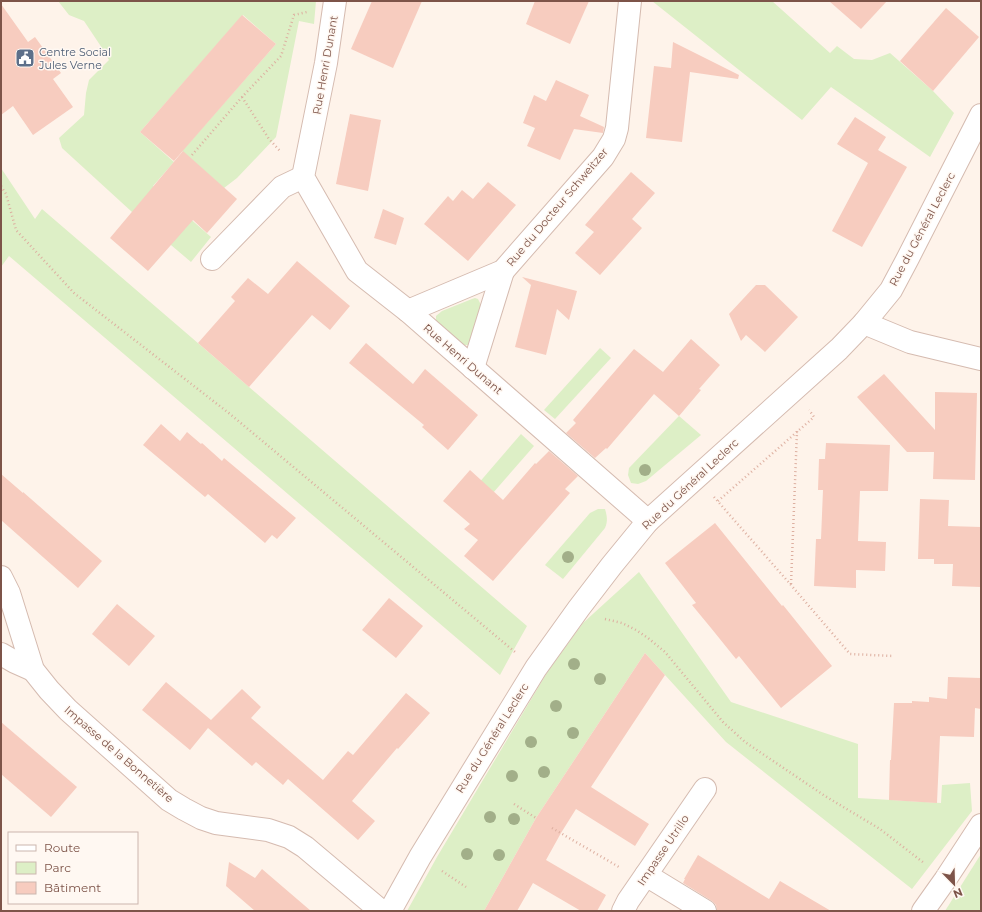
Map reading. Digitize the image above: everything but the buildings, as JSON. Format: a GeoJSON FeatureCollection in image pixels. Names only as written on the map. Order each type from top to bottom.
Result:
{"type":"FeatureCollection","features":[{"type":"Feature","properties":{"kind":"street","name":"Rue du Docteur Schweitzer"},"geometry":{"type":"LineString","coordinates":[[473,368],[503,271],[602,157],[614,139],[630,1]]}},
{"type":"Feature","properties":{"kind":"street","name":"Rue Henri Dunant"},"geometry":{"type":"LineString","coordinates":[[335,3],[326,63],[303,177],[357,271],[408,311],[648,521]]}},
{"type":"Feature","properties":{"kind":"street","name":"Rue du Général Leclerc"},"geometry":{"type":"LineString","coordinates":[[390,911],[420,857],[536,668],[612,565],[648,521],[839,349],[864,323],[890,290],[908,258],[981,115]]}},
{"type":"Feature","properties":{"kind":"street"},"geometry":{"type":"LineString","coordinates":[[212,259],[282,187],[303,177]]}},
{"type":"Feature","properties":{"kind":"street","name":"Rue du Docteur Schweitzer"},"geometry":{"type":"LineString","coordinates":[[408,311],[503,271]]}},
{"type":"Feature","properties":{"kind":"street"},"geometry":{"type":"LineString","coordinates":[[864,323],[910,342],[981,359]]}},
{"type":"Feature","properties":{"kind":"street","name":"Impasse de la Bonnetière"},"geometry":{"type":"LineString","coordinates":[[1,577],[9,593],[33,670],[68,710],[169,800],[201,818],[216,823],[268,830],[289,837],[305,847],[381,911]]}},
{"type":"Feature","properties":{"kind":"street","name":"Impasse de la Bonnetière"},"geometry":{"type":"LineString","coordinates":[[1,654],[33,670]]}},
{"type":"Feature","properties":{"kind":"street","name":"Impasse Utrillo"},"geometry":{"type":"LineString","coordinates":[[622,911],[705,789]]}},
{"type":"Feature","properties":{"kind":"street"},"geometry":{"type":"LineString","coordinates":[[923,911],[981,825]]}},
{"type":"Feature","properties":{"kind":"street"},"geometry":{"type":"LineString","coordinates":[[646,875],[705,911]]}},
{"type":"Feature","properties":{"kind":"path"},"geometry":{"type":"LineString","coordinates":[[192,155],[242,97],[282,56],[294,15],[335,3]]}},
{"type":"Feature","properties":{"kind":"path"},"geometry":{"type":"LineString","coordinates":[[242,97],[269,139],[303,177]]}},
{"type":"Feature","properties":{"kind":"path"},"geometry":{"type":"LineString","coordinates":[[1,186],[6,194],[16,230],[74,293],[230,414],[513,651],[536,668]]}},
{"type":"Feature","properties":{"kind":"path"},"geometry":{"type":"LineString","coordinates":[[718,501],[814,416],[809,410]]}},
{"type":"Feature","properties":{"kind":"path"},"geometry":{"type":"LineString","coordinates":[[791,585],[797,431]]}},
{"type":"Feature","properties":{"kind":"path"},"geometry":{"type":"LineString","coordinates":[[711,494],[850,654],[893,656]]}},
{"type":"Feature","properties":{"kind":"path"},"geometry":{"type":"LineString","coordinates":[[579,608],[599,617],[622,623],[648,638],[665,652],[723,722],[745,742],[825,796],[880,829],[945,880]]}},
{"type":"Feature","properties":{"kind":"path"},"geometry":{"type":"LineString","coordinates":[[514,804],[536,818]]}},
{"type":"Feature","properties":{"kind":"path"},"geometry":{"type":"LineString","coordinates":[[552,828],[625,870],[646,875]]}},
{"type":"Feature","properties":{"kind":"green space"},"geometry":{"type":"Polygon","coordinates":[[[58,1],[316,1],[314,24],[299,21],[276,137],[237,178],[224,188],[182,151],[276,44],[243,15],[140,132],[174,162],[153,186],[211,237],[191,262],[132,212],[62,148],[59,138],[84,115],[89,80],[109,60],[84,21],[69,15],[58,1]]]}},
{"type":"Feature","properties":{"kind":"green space"},"geometry":{"type":"Polygon","coordinates":[[[652,1],[772,1],[830,53],[837,46],[854,59],[872,60],[890,53],[933,91],[954,113],[930,157],[831,87],[802,120],[652,1]]]}},
{"type":"Feature","properties":{"kind":"green space"},"geometry":{"type":"Polygon","coordinates":[[[1,168],[35,219],[42,209],[527,626],[500,675],[9,256],[1,267],[1,168]]]}},
{"type":"Feature","properties":{"kind":"green space"},"geometry":{"type":"Polygon","coordinates":[[[475,298],[478,299],[481,305],[469,345],[464,345],[436,321],[436,316],[442,311],[475,298]]]}},
{"type":"Feature","properties":{"kind":"green space"},"geometry":{"type":"Polygon","coordinates":[[[600,348],[611,358],[555,419],[544,410],[600,348]]]}},
{"type":"Feature","properties":{"kind":"green space"},"geometry":{"type":"Polygon","coordinates":[[[679,416],[701,435],[646,481],[638,484],[631,483],[628,475],[629,468],[679,416]]]}},
{"type":"Feature","properties":{"kind":"green space"},"geometry":{"type":"Polygon","coordinates":[[[521,434],[534,446],[478,510],[465,499],[521,434]]]}},
{"type":"Feature","properties":{"kind":"green space"},"geometry":{"type":"Polygon","coordinates":[[[598,509],[605,509],[607,523],[605,528],[563,579],[545,565],[590,513],[598,509]]]}},
{"type":"Feature","properties":{"kind":"green space"},"geometry":{"type":"Polygon","coordinates":[[[639,572],[731,702],[858,744],[858,798],[941,803],[942,785],[970,783],[972,811],[912,889],[726,742],[645,653],[536,818],[484,911],[407,911],[437,857],[548,671],[583,623],[639,572]]]}},
{"type":"Feature","properties":{"kind":"green space"},"geometry":{"type":"Polygon","coordinates":[[[981,854],[981,911],[945,911],[981,854]]]}},
{"type":"Feature","properties":{"kind":"place","name":"Centre Social Jules Verne"},"geometry":{"type":"Point","coordinates":[25,58]}}]}
